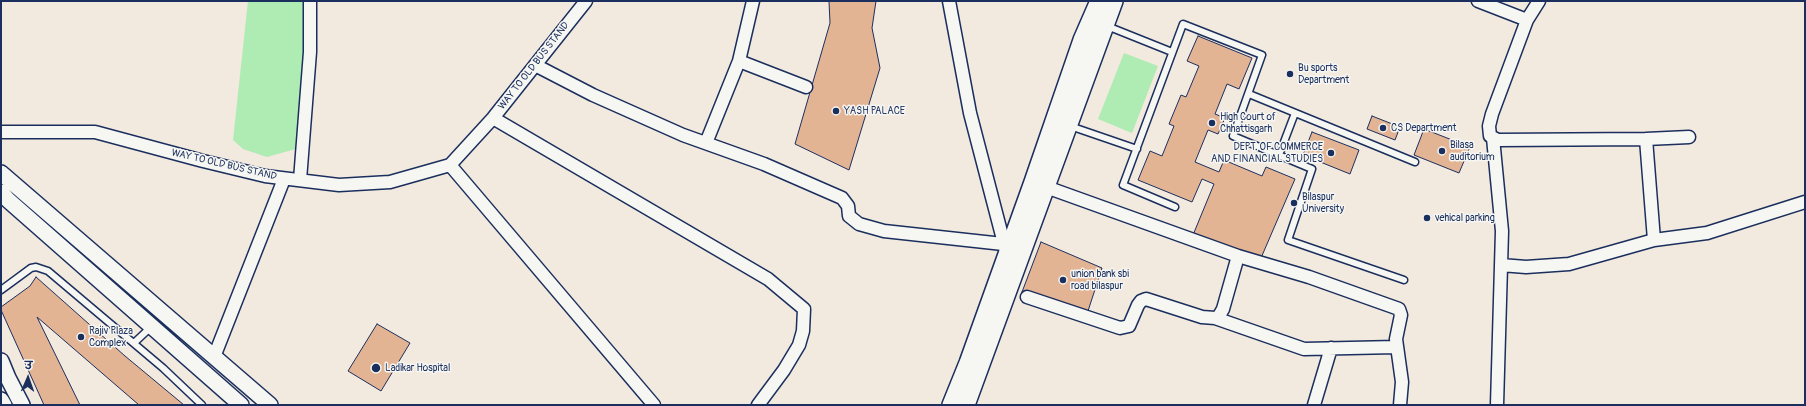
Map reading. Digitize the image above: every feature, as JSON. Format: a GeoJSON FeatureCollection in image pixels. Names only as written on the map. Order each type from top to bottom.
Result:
{"type":"FeatureCollection","features":[{"type":"Feature","properties":{"kind":"main road"},"geometry":{"type":"LineString","coordinates":[[966,405],[1068,125],[1098,23],[1099,1]]}},
{"type":"Feature","properties":{"kind":"main road"},"geometry":{"type":"LineString","coordinates":[[951,405],[968,363],[1005,248],[1032,182],[1082,40],[1098,23],[1114,1]]}},
{"type":"Feature","properties":{"kind":"street"},"geometry":{"type":"LineString","coordinates":[[300,180],[310,60],[310,1]]}},
{"type":"Feature","properties":{"kind":"street","name":"WAY TO OLD BUS STAND"},"geometry":{"type":"LineString","coordinates":[[1,132],[95,132],[265,176],[339,185],[390,182],[450,165],[493,118],[586,1]]}},
{"type":"Feature","properties":{"kind":"street"},"geometry":{"type":"LineString","coordinates":[[706,143],[739,61],[753,1]]}},
{"type":"Feature","properties":{"kind":"street"},"geometry":{"type":"LineString","coordinates":[[535,65],[593,96],[683,135],[764,164],[842,198],[848,206],[849,216],[859,224],[884,231],[1005,248],[970,113],[949,1]]}},
{"type":"Feature","properties":{"kind":"street"},"geometry":{"type":"LineString","coordinates":[[1478,1],[1527,20]]}},
{"type":"Feature","properties":{"kind":"street"},"geometry":{"type":"LineString","coordinates":[[1539,1],[1527,20],[1492,114],[1489,131],[1490,136],[1498,140],[1646,139],[1689,137]]}},
{"type":"Feature","properties":{"kind":"street"},"geometry":{"type":"LineString","coordinates":[[739,61],[806,87]]}},
{"type":"Feature","properties":{"kind":"street"},"geometry":{"type":"LineString","coordinates":[[493,118],[768,279],[804,309],[803,331],[799,345],[784,370],[758,405]]}},
{"type":"Feature","properties":{"kind":"street"},"geometry":{"type":"LineString","coordinates":[[1493,138],[1502,231],[1497,405]]}},
{"type":"Feature","properties":{"kind":"street"},"geometry":{"type":"LineString","coordinates":[[1646,139],[1654,240]]}},
{"type":"Feature","properties":{"kind":"street"},"geometry":{"type":"LineString","coordinates":[[450,165],[654,405]]}},
{"type":"Feature","properties":{"kind":"street"},"geometry":{"type":"LineString","coordinates":[[1,173],[270,405]]}},
{"type":"Feature","properties":{"kind":"street"},"geometry":{"type":"LineString","coordinates":[[214,357],[284,178]]}},
{"type":"Feature","properties":{"kind":"street"},"geometry":{"type":"LineString","coordinates":[[1046,187],[1238,256],[1308,277],[1399,309],[1400,315],[1396,347],[1402,382],[1400,405]]}},
{"type":"Feature","properties":{"kind":"street"},"geometry":{"type":"LineString","coordinates":[[1,192],[8,200],[151,327],[241,405]]}},
{"type":"Feature","properties":{"kind":"street"},"geometry":{"type":"LineString","coordinates":[[1501,264],[1532,267],[1569,264],[1654,240],[1706,234],[1805,202]]}},
{"type":"Feature","properties":{"kind":"street"},"geometry":{"type":"LineString","coordinates":[[1215,318],[1220,316],[1223,309],[1238,256]]}},
{"type":"Feature","properties":{"kind":"street"},"geometry":{"type":"LineString","coordinates":[[1027,297],[1120,328],[1129,326],[1138,305],[1141,301],[1146,299],[1202,317],[1215,318],[1304,349],[1396,347]]}},
{"type":"Feature","properties":{"kind":"street"},"geometry":{"type":"LineString","coordinates":[[1314,405],[1331,348]]}},
{"type":"Feature","properties":{"kind":"street"},"geometry":{"type":"LineString","coordinates":[[1,361],[22,405]]}},
{"type":"Feature","properties":{"kind":"street"},"geometry":{"type":"LineString","coordinates":[[1,400],[4,405]]}},
{"type":"Feature","properties":{"kind":"lane"},"geometry":{"type":"LineString","coordinates":[[1098,23],[1172,52]]}},
{"type":"Feature","properties":{"kind":"lane"},"geometry":{"type":"LineString","coordinates":[[1175,206],[1124,185],[1183,24],[1262,55],[1233,136],[1312,169],[1288,240],[1404,280]]}},
{"type":"Feature","properties":{"kind":"lane"},"geometry":{"type":"LineString","coordinates":[[1249,94],[1415,162]]}},
{"type":"Feature","properties":{"kind":"lane"},"geometry":{"type":"LineString","coordinates":[[1279,155],[1295,113]]}},
{"type":"Feature","properties":{"kind":"lane"},"geometry":{"type":"LineString","coordinates":[[1068,125],[1137,149]]}},
{"type":"Feature","properties":{"kind":"lane"},"geometry":{"type":"LineString","coordinates":[[1,290],[31,268],[48,271],[163,368],[202,405]]}},
{"type":"Feature","properties":{"kind":"lane"},"geometry":{"type":"LineString","coordinates":[[134,343],[151,327]]}},
{"type":"Feature","properties":{"kind":"green space"},"geometry":{"type":"Polygon","coordinates":[[[248,1],[308,1],[299,148],[267,157],[243,149],[233,140],[248,1]]]}},
{"type":"Feature","properties":{"kind":"green space"},"geometry":{"type":"Polygon","coordinates":[[[1124,53],[1158,66],[1132,133],[1098,119],[1124,53]]]}},
{"type":"Feature","properties":{"kind":"building","name":"YASH PALACE"},"geometry":{"type":"Polygon","coordinates":[[[829,1],[876,1],[872,28],[880,68],[849,170],[795,144],[830,23],[829,1]]]}},
{"type":"Feature","properties":{"kind":"building"},"geometry":{"type":"Polygon","coordinates":[[[1198,36],[1252,58],[1239,89],[1227,84],[1215,114],[1225,118],[1218,134],[1208,130],[1195,162],[1219,172],[1224,160],[1262,176],[1266,167],[1295,179],[1261,258],[1193,235],[1214,184],[1202,179],[1192,202],[1138,180],[1150,151],[1162,156],[1174,126],[1169,124],[1181,95],[1186,97],[1199,66],[1187,61],[1198,36]]]}},
{"type":"Feature","properties":{"kind":"building","name":"CS Department"},"geometry":{"type":"Polygon","coordinates":[[[1372,116],[1400,127],[1395,140],[1367,129],[1372,116]]]}},
{"type":"Feature","properties":{"kind":"building","name":"Bilasa auditorium"},"geometry":{"type":"Polygon","coordinates":[[[1424,129],[1470,147],[1459,173],[1414,155],[1424,129]]]}},
{"type":"Feature","properties":{"kind":"building","name":"DEPT. OF COMMERCE AND FINANCIAL STUDIES"},"geometry":{"type":"Polygon","coordinates":[[[1312,132],[1359,150],[1350,174],[1303,155],[1312,132]]]}},
{"type":"Feature","properties":{"kind":"building","name":"union bank sbi road bilaspur"},"geometry":{"type":"Polygon","coordinates":[[[1041,242],[1102,268],[1088,311],[1022,292],[1041,242]]]}},
{"type":"Feature","properties":{"kind":"building","name":"Rajiv Plaza Complex"},"geometry":{"type":"Polygon","coordinates":[[[36,277],[125,356],[184,405],[139,405],[37,317],[80,405],[44,405],[1,310],[1,307],[30,286],[36,277]]]}},
{"type":"Feature","properties":{"kind":"building"},"geometry":{"type":"Polygon","coordinates":[[[377,324],[410,343],[381,391],[348,371],[377,324]]]}},
{"type":"Feature","properties":{"kind":"place","name":"Bu sports Department"},"geometry":{"type":"Point","coordinates":[1290,74]}},
{"type":"Feature","properties":{"kind":"place","name":"YASH PALACE"},"geometry":{"type":"Point","coordinates":[836,111]}},
{"type":"Feature","properties":{"kind":"place","name":"High Court of Chhattisgarh"},"geometry":{"type":"Point","coordinates":[1212,123]}},
{"type":"Feature","properties":{"kind":"place","name":"CS Department"},"geometry":{"type":"Point","coordinates":[1383,128]}},
{"type":"Feature","properties":{"kind":"place","name":"Bilasa auditorium"},"geometry":{"type":"Point","coordinates":[1442,151]}},
{"type":"Feature","properties":{"kind":"place","name":"DEPT. OF COMMERCE AND FINANCIAL STUDIES"},"geometry":{"type":"Point","coordinates":[1331,153]}},
{"type":"Feature","properties":{"kind":"place","name":"Bilaspur University"},"geometry":{"type":"Point","coordinates":[1294,203]}},
{"type":"Feature","properties":{"kind":"place","name":"vehical parking"},"geometry":{"type":"Point","coordinates":[1427,218]}},
{"type":"Feature","properties":{"kind":"place","name":"union bank sbi road bilaspur"},"geometry":{"type":"Point","coordinates":[1063,280]}},
{"type":"Feature","properties":{"kind":"place","name":"Rajiv Plaza Complex"},"geometry":{"type":"Point","coordinates":[81,337]}},
{"type":"Feature","properties":{"kind":"place","name":"Ladikar Hospital"},"geometry":{"type":"Point","coordinates":[376,368]}}]}
